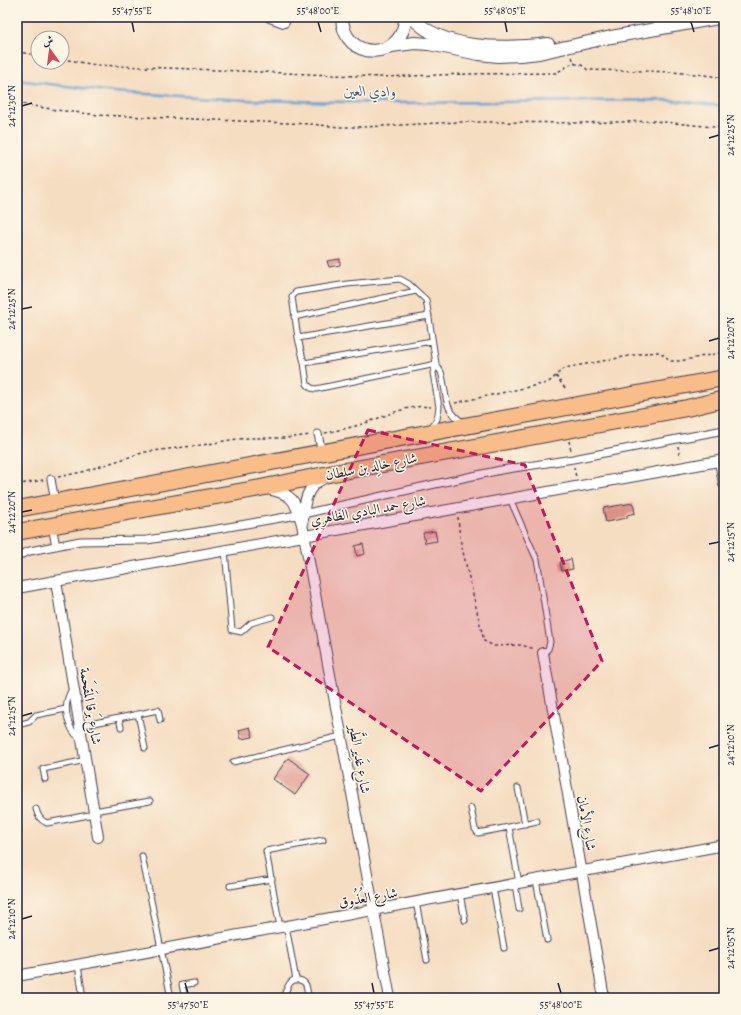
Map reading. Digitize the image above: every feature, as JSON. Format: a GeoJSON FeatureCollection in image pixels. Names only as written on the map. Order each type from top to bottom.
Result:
{"type":"FeatureCollection","features":[{"type":"Feature","properties":{"kind":"main road","name":"شارع خالِد بن سلطان"},"geometry":{"type":"LineString","coordinates":[[17,509],[724,378]]}},
{"type":"Feature","properties":{"kind":"main road","name":"شارع خالِد بن سلطان"},"geometry":{"type":"LineString","coordinates":[[17,532],[687,408],[724,399]]}},
{"type":"Feature","properties":{"kind":"street"},"geometry":{"type":"LineString","coordinates":[[270,17],[284,22]]}},
{"type":"Feature","properties":{"kind":"street"},"geometry":{"type":"LineString","coordinates":[[339,20],[346,35],[352,43],[371,51],[381,50],[398,40],[405,23],[405,17]]}},
{"type":"Feature","properties":{"kind":"street"},"geometry":{"type":"LineString","coordinates":[[412,17],[424,28],[437,35],[463,43],[481,46],[498,47],[547,44],[611,36]]}},
{"type":"Feature","properties":{"kind":"street"},"geometry":{"type":"LineString","coordinates":[[390,46],[415,43],[429,44],[478,54],[498,56],[521,55],[539,53],[611,36],[724,17]]}},
{"type":"Feature","properties":{"kind":"street"},"geometry":{"type":"LineString","coordinates":[[17,556],[30,551],[80,541],[147,540],[302,517],[434,484],[501,470],[580,458],[724,430]]}},
{"type":"Feature","properties":{"kind":"street"},"geometry":{"type":"LineString","coordinates":[[318,434],[322,453]]}},
{"type":"Feature","properties":{"kind":"street"},"geometry":{"type":"LineString","coordinates":[[722,460],[724,484]]}},
{"type":"Feature","properties":{"kind":"street","name":"شارع حمد البادي الظاهري"},"geometry":{"type":"LineString","coordinates":[[17,588],[722,460]]}},
{"type":"Feature","properties":{"kind":"street","name":"شارع غَدِير الطَّير"},"geometry":{"type":"LineString","coordinates":[[302,517],[309,491],[315,484],[334,473]]}},
{"type":"Feature","properties":{"kind":"street"},"geometry":{"type":"LineString","coordinates":[[51,479],[55,502]]}},
{"type":"Feature","properties":{"kind":"street","name":"شارع غَدِير الطَّير"},"geometry":{"type":"LineString","coordinates":[[260,488],[286,494],[292,499],[302,517],[355,814],[390,998]]}},
{"type":"Feature","properties":{"kind":"street"},"geometry":{"type":"LineString","coordinates":[[52,526],[56,546]]}},
{"type":"Feature","properties":{"kind":"street","name":"شارع بَرقا المَقحَمة"},"geometry":{"type":"LineString","coordinates":[[56,581],[98,836]]}},
{"type":"Feature","properties":{"kind":"street","name":"شارع الأمان"},"geometry":{"type":"LineString","coordinates":[[543,653],[604,998]]}},
{"type":"Feature","properties":{"kind":"street","name":"شارع العُذُوق"},"geometry":{"type":"LineString","coordinates":[[17,976],[724,845]]}},
{"type":"Feature","properties":{"kind":"lane"},"geometry":{"type":"LineString","coordinates":[[436,364],[316,389],[311,388],[307,384],[294,317],[292,297],[296,292],[347,284],[400,279],[409,284],[426,300],[436,364],[441,371],[447,405],[455,416],[464,423],[470,425]]}},
{"type":"Feature","properties":{"kind":"lane"},"geometry":{"type":"LineString","coordinates":[[294,317],[416,291]]}},
{"type":"Feature","properties":{"kind":"lane"},"geometry":{"type":"LineString","coordinates":[[298,338],[429,316]]}},
{"type":"Feature","properties":{"kind":"lane"},"geometry":{"type":"LineString","coordinates":[[304,363],[432,341]]}},
{"type":"Feature","properties":{"kind":"lane"},"geometry":{"type":"LineString","coordinates":[[426,433],[437,419],[439,407],[433,373],[436,364]]}},
{"type":"Feature","properties":{"kind":"lane"},"geometry":{"type":"LineString","coordinates":[[510,499],[537,560],[550,642],[548,649],[543,653]]}},
{"type":"Feature","properties":{"kind":"lane"},"geometry":{"type":"LineString","coordinates":[[225,550],[232,630],[241,632],[251,623],[272,618]]}},
{"type":"Feature","properties":{"kind":"lane"},"geometry":{"type":"LineString","coordinates":[[73,686],[68,697],[66,709],[67,716],[70,727],[82,741]]}},
{"type":"Feature","properties":{"kind":"lane"},"geometry":{"type":"LineString","coordinates":[[17,725],[29,722],[36,715],[66,709]]}},
{"type":"Feature","properties":{"kind":"lane"},"geometry":{"type":"LineString","coordinates":[[80,726],[158,710],[160,720]]}},
{"type":"Feature","properties":{"kind":"lane"},"geometry":{"type":"LineString","coordinates":[[138,714],[145,748]]}},
{"type":"Feature","properties":{"kind":"lane"},"geometry":{"type":"LineString","coordinates":[[119,718],[121,727]]}},
{"type":"Feature","properties":{"kind":"lane"},"geometry":{"type":"LineString","coordinates":[[233,762],[342,736]]}},
{"type":"Feature","properties":{"kind":"lane"},"geometry":{"type":"LineString","coordinates":[[45,779],[43,769],[86,760]]}},
{"type":"Feature","properties":{"kind":"lane"},"geometry":{"type":"LineString","coordinates":[[518,788],[524,824]]}},
{"type":"Feature","properties":{"kind":"lane"},"geometry":{"type":"LineString","coordinates":[[36,809],[37,816],[47,823],[150,801]]}},
{"type":"Feature","properties":{"kind":"lane"},"geometry":{"type":"LineString","coordinates":[[471,808],[475,829],[478,833],[537,821]]}},
{"type":"Feature","properties":{"kind":"lane"},"geometry":{"type":"LineString","coordinates":[[509,827],[519,908]]}},
{"type":"Feature","properties":{"kind":"lane"},"geometry":{"type":"LineString","coordinates":[[296,980],[266,851],[323,840]]}},
{"type":"Feature","properties":{"kind":"lane"},"geometry":{"type":"LineString","coordinates":[[142,856],[171,998]]}},
{"type":"Feature","properties":{"kind":"lane"},"geometry":{"type":"LineString","coordinates":[[230,886],[272,879]]}},
{"type":"Feature","properties":{"kind":"lane"},"geometry":{"type":"LineString","coordinates":[[536,880],[547,940]]}},
{"type":"Feature","properties":{"kind":"lane"},"geometry":{"type":"LineString","coordinates":[[493,888],[504,948]]}},
{"type":"Feature","properties":{"kind":"lane"},"geometry":{"type":"LineString","coordinates":[[460,894],[465,920]]}},
{"type":"Feature","properties":{"kind":"lane"},"geometry":{"type":"LineString","coordinates":[[416,902],[427,960]]}},
{"type":"Feature","properties":{"kind":"lane"},"geometry":{"type":"LineString","coordinates":[[78,965],[83,998]]}},
{"type":"Feature","properties":{"kind":"lane"},"geometry":{"type":"LineString","coordinates":[[283,998],[290,984],[296,980],[302,981],[306,985],[308,998]]}},
{"type":"Feature","properties":{"kind":"lane"},"geometry":{"type":"LineString","coordinates":[[185,998],[182,985],[194,983]]}},
{"type":"Feature","properties":{"kind":"path"},"geometry":{"type":"LineString","coordinates":[[17,52],[30,54]]}},
{"type":"Feature","properties":{"kind":"path"},"geometry":{"type":"LineString","coordinates":[[70,60],[96,65],[381,77],[556,73],[571,64],[580,64],[588,70],[664,71],[724,78]]}},
{"type":"Feature","properties":{"kind":"path"},"geometry":{"type":"LineString","coordinates":[[17,103],[56,110],[99,115],[340,127],[458,122],[574,123],[654,121],[724,128]]}},
{"type":"Feature","properties":{"kind":"path"},"geometry":{"type":"LineString","coordinates":[[447,405],[547,383],[556,376],[559,371],[565,368],[645,353],[660,352],[671,361],[680,361],[724,352]]}},
{"type":"Feature","properties":{"kind":"path"},"geometry":{"type":"LineString","coordinates":[[556,376],[565,388]]}},
{"type":"Feature","properties":{"kind":"path"},"geometry":{"type":"LineString","coordinates":[[17,484],[51,479],[82,472],[145,452],[248,438],[303,437],[352,427],[401,410],[425,406],[439,407]]}},
{"type":"Feature","properties":{"kind":"path"},"geometry":{"type":"LineString","coordinates":[[676,440],[682,468]]}},
{"type":"Feature","properties":{"kind":"path"},"geometry":{"type":"LineString","coordinates":[[458,508],[460,539],[484,641],[494,646],[522,646],[532,648],[543,653]]}},
{"type":"Feature","properties":{"kind":"highlighted area"},"geometry":{"type":"Polygon","coordinates":[[[368,430],[525,465],[602,661],[481,791],[268,647],[368,430]]]}},
{"type":"Feature","properties":{"kind":"building"},"geometry":{"type":"Polygon","coordinates":[[[340,259],[340,265],[329,267],[327,261],[340,259]]]}},
{"type":"Feature","properties":{"kind":"building"},"geometry":{"type":"Polygon","coordinates":[[[633,503],[635,513],[627,515],[627,518],[606,522],[603,508],[633,503]]]}},
{"type":"Feature","properties":{"kind":"building"},"geometry":{"type":"Polygon","coordinates":[[[435,531],[437,541],[425,543],[423,533],[435,531]]]}},
{"type":"Feature","properties":{"kind":"building"},"geometry":{"type":"Polygon","coordinates":[[[363,544],[365,554],[357,556],[355,546],[363,544]]]}},
{"type":"Feature","properties":{"kind":"building"},"geometry":{"type":"Polygon","coordinates":[[[571,559],[573,569],[562,571],[560,562],[571,559]]]}},
{"type":"Feature","properties":{"kind":"building"},"geometry":{"type":"Polygon","coordinates":[[[250,727],[253,737],[241,739],[239,730],[250,727]]]}},
{"type":"Feature","properties":{"kind":"building"},"geometry":{"type":"Polygon","coordinates":[[[288,758],[310,774],[295,795],[273,779],[288,758]]]}},
{"type":"Feature","properties":{"kind":"waterway","name":"وادي العين"},"geometry":{"type":"LineString","coordinates":[[17,80],[114,92],[246,100],[396,103],[669,100],[724,106]]}}]}
